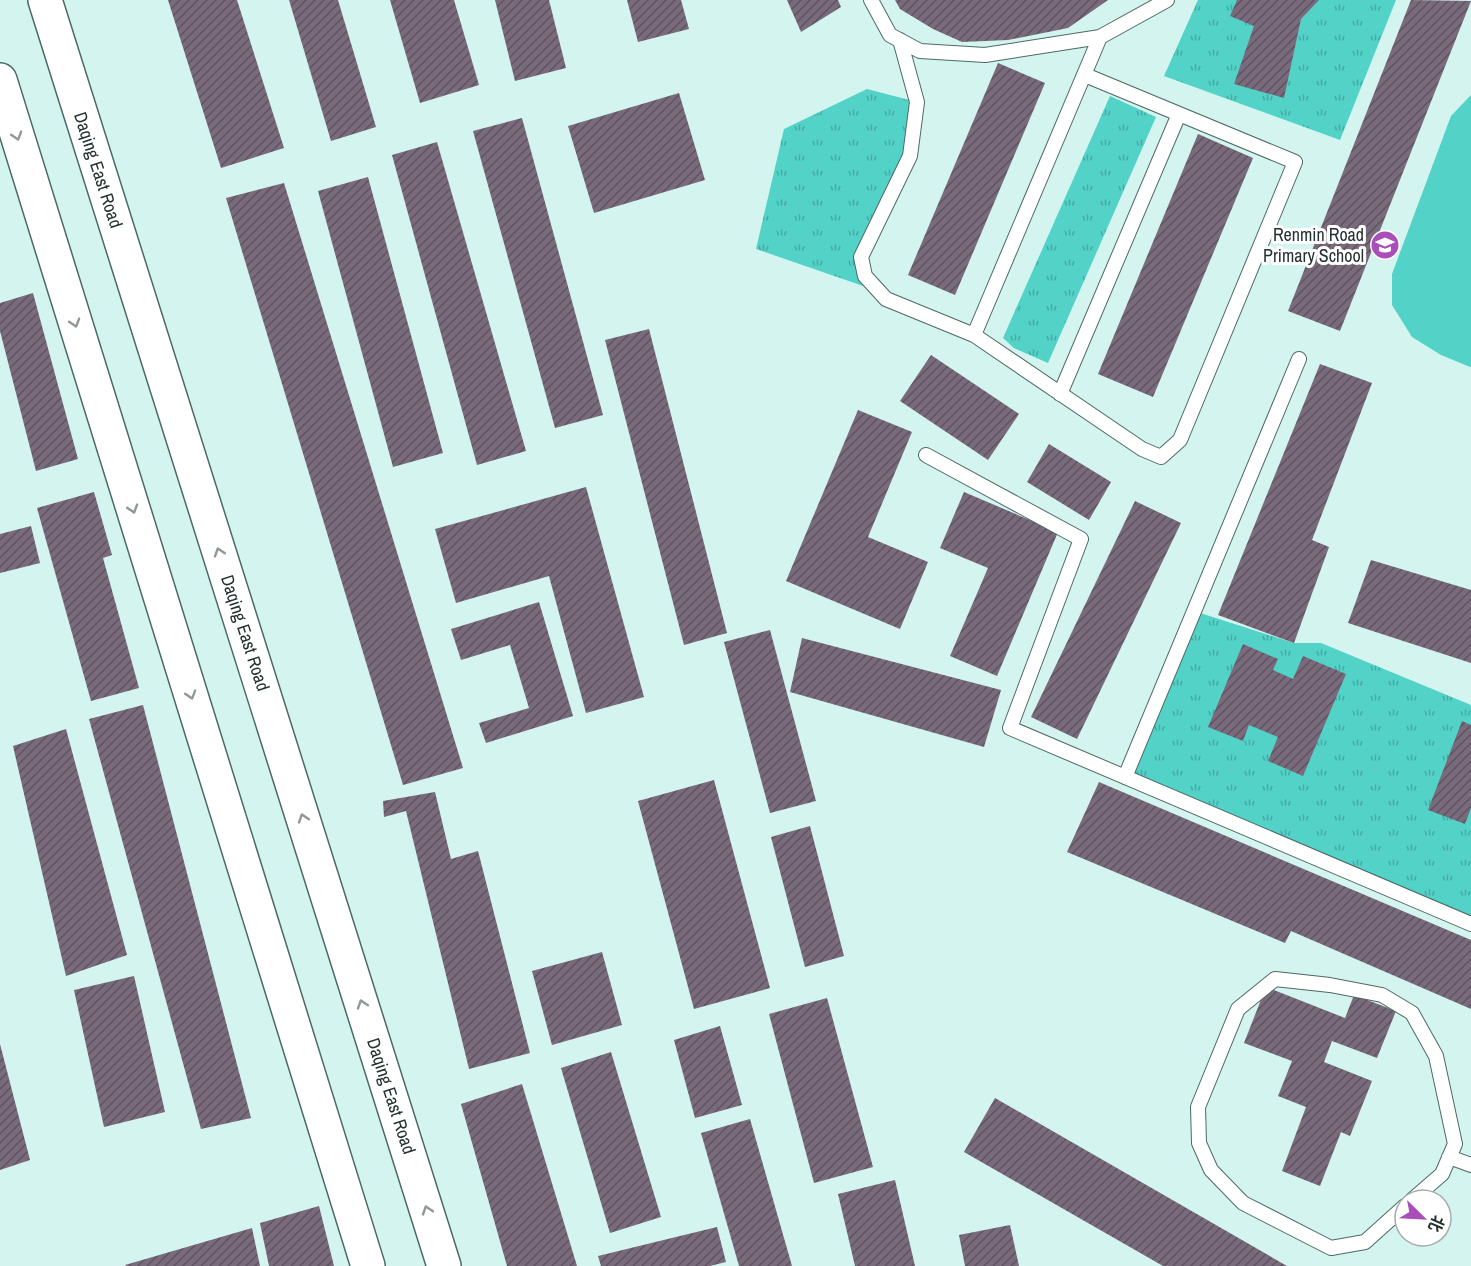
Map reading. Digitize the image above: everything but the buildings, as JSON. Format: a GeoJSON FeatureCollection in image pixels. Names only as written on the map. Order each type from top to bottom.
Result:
{"type":"FeatureCollection","features":[{"type":"Feature","properties":{"kind":"main road","name":"Daqing East Road"},"geometry":{"type":"LineString","coordinates":[[45,0],[444,1266]]}},
{"type":"Feature","properties":{"kind":"main road"},"geometry":{"type":"LineString","coordinates":[[0,80],[368,1266]]}},
{"type":"Feature","properties":{"kind":"lane"},"geometry":{"type":"LineString","coordinates":[[871,0],[890,34],[920,51],[986,55],[1100,36],[1167,0]]}},
{"type":"Feature","properties":{"kind":"lane"},"geometry":{"type":"LineString","coordinates":[[974,335],[1100,36]]}},
{"type":"Feature","properties":{"kind":"lane"},"geometry":{"type":"LineString","coordinates":[[900,40],[917,102],[910,156],[861,257],[865,276],[886,299],[974,335],[1142,449],[1161,457],[1180,440],[1295,162],[1084,75]]}},
{"type":"Feature","properties":{"kind":"lane"},"geometry":{"type":"LineString","coordinates":[[1060,394],[1179,114]]}},
{"type":"Feature","properties":{"kind":"lane"},"geometry":{"type":"LineString","coordinates":[[1125,777],[1299,359]]}},
{"type":"Feature","properties":{"kind":"lane"},"geometry":{"type":"LineString","coordinates":[[926,455],[1081,539],[1010,728],[1471,924]]}},
{"type":"Feature","properties":{"kind":"lane"},"geometry":{"type":"LineString","coordinates":[[1393,1217],[1365,1242],[1331,1248],[1243,1203],[1211,1170],[1200,1143],[1198,1107],[1238,1009],[1275,979],[1330,985],[1382,995],[1412,1013],[1436,1056],[1455,1144],[1442,1174],[1426,1188]]}},
{"type":"Feature","properties":{"kind":"lane"},"geometry":{"type":"LineString","coordinates":[[1449,1157],[1471,1165]]}},
{"type":"Feature","properties":{"kind":"green space"},"geometry":{"type":"Polygon","coordinates":[[[1198,0],[1396,0],[1340,140],[1164,76],[1198,0]]]}},
{"type":"Feature","properties":{"kind":"green space"},"geometry":{"type":"Polygon","coordinates":[[[867,89],[917,102],[910,156],[861,257],[866,287],[756,249],[784,129],[867,89]]]}},
{"type":"Feature","properties":{"kind":"green space"},"geometry":{"type":"Polygon","coordinates":[[[1471,95],[1470,367],[1441,355],[1412,337],[1392,305],[1392,274],[1451,116],[1471,95]]]}},
{"type":"Feature","properties":{"kind":"green space"},"geometry":{"type":"Polygon","coordinates":[[[1110,96],[1156,117],[1048,363],[1014,348],[1003,338],[1110,96]]]}},
{"type":"Feature","properties":{"kind":"green space"},"geometry":{"type":"Polygon","coordinates":[[[1194,611],[1294,643],[1321,643],[1471,705],[1471,924],[1125,777],[1194,611]]]}},
{"type":"Feature","properties":{"kind":"place","name":"Renmin Road Primary School"},"geometry":{"type":"Point","coordinates":[1385,245]}}]}
